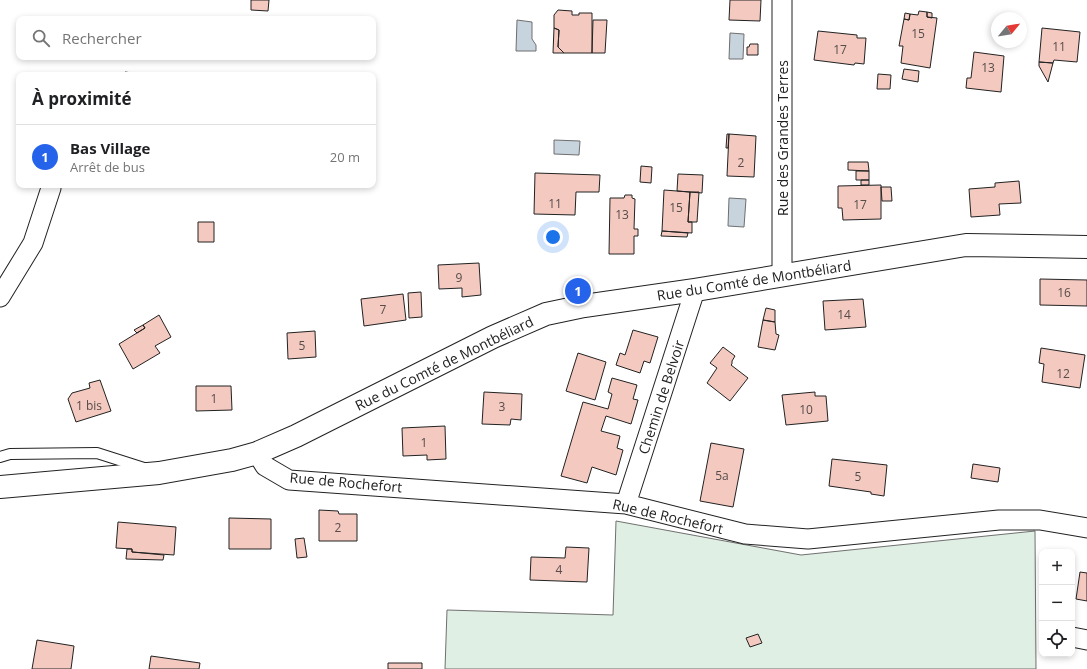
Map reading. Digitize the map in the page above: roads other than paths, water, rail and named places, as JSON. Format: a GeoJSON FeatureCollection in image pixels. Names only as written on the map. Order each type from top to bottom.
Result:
{"type":"FeatureCollection","features":[{"type":"Feature","properties":{"kind":"street","name":"Rue des Grandes Terres"},"geometry":{"type":"LineString","coordinates":[[782,0],[782,276]]}},
{"type":"Feature","properties":{"kind":"street"},"geometry":{"type":"LineString","coordinates":[[0,297],[33,243],[52,188]]}},
{"type":"Feature","properties":{"kind":"street","name":"Rue du Comté de Montbéliard"},"geometry":{"type":"LineString","coordinates":[[0,487],[159,473],[232,460],[257,453],[296,436],[504,332],[546,314],[584,306],[695,290],[966,245],[1087,247]]}},
{"type":"Feature","properties":{"kind":"street","name":"Chemin de Belvoir"},"geometry":{"type":"LineString","coordinates":[[626,504],[695,290]]}},
{"type":"Feature","properties":{"kind":"street","name":"Rue de Rochefort"},"geometry":{"type":"LineString","coordinates":[[257,453],[265,466],[289,480],[626,504],[745,534],[808,539],[999,520],[1040,520],[1087,528]]}},
{"type":"Feature","properties":{"kind":"street"},"geometry":{"type":"LineString","coordinates":[[1075,638],[1087,640]]}},
{"type":"Feature","properties":{"kind":"lane"},"geometry":{"type":"LineString","coordinates":[[0,457],[10,454],[96,453],[159,473]]}},
{"type":"Feature","properties":{"kind":"place","name":"Bas Village"},"geometry":{"type":"Point","coordinates":[578,291]}}]}
